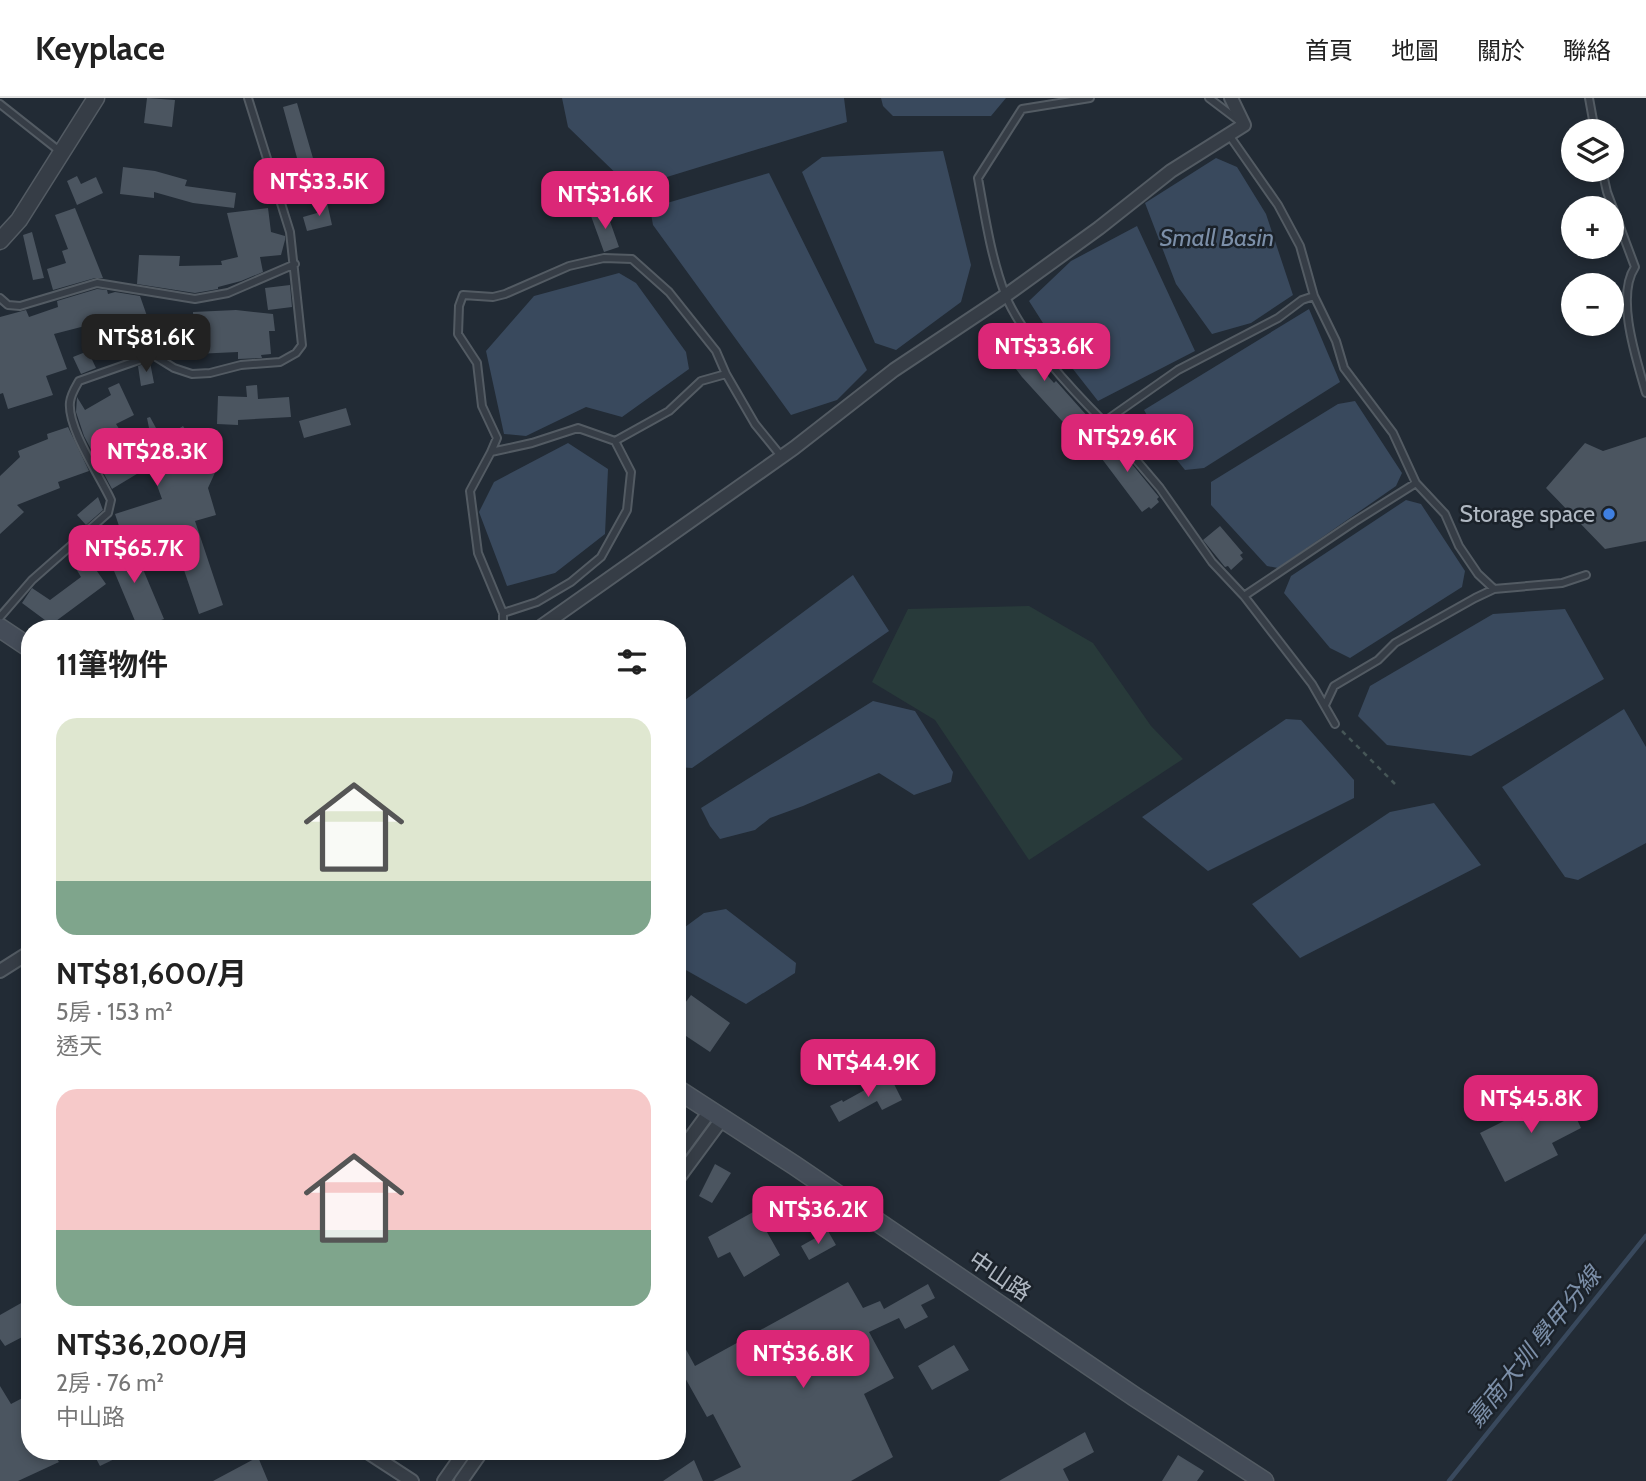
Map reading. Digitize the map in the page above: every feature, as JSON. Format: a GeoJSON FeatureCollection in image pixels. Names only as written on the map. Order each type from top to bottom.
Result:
{"type":"FeatureCollection","features":[{"type":"Feature","properties":{"kind":"main road"},"geometry":{"type":"LineString","coordinates":[[0,628],[21,642]]}},
{"type":"Feature","properties":{"kind":"main road","name":"中山路"},"geometry":{"type":"LineString","coordinates":[[686,1095],[1264,1481]]}},
{"type":"Feature","properties":{"kind":"street"},"geometry":{"type":"LineString","coordinates":[[0,241],[19,220],[96,98]]}},
{"type":"Feature","properties":{"kind":"street"},"geometry":{"type":"LineString","coordinates":[[550,620],[782,457],[894,370],[1005,296],[1099,228],[1171,171],[1244,124],[1231,98]]}},
{"type":"Feature","properties":{"kind":"street"},"geometry":{"type":"LineString","coordinates":[[0,971],[21,958]]}},
{"type":"Feature","properties":{"kind":"street"},"geometry":{"type":"LineString","coordinates":[[686,1147],[716,1115]]}},
{"type":"Feature","properties":{"kind":"street"},"geometry":{"type":"LineString","coordinates":[[686,1165],[716,1115]]}},
{"type":"Feature","properties":{"kind":"street"},"geometry":{"type":"LineString","coordinates":[[380,1460],[412,1481]]}},
{"type":"Feature","properties":{"kind":"street"},"geometry":{"type":"LineString","coordinates":[[444,1481],[459,1460]]}},
{"type":"Feature","properties":{"kind":"street"},"geometry":{"type":"LineString","coordinates":[[461,1481],[476,1460]]}},
{"type":"Feature","properties":{"kind":"lane"},"geometry":{"type":"LineString","coordinates":[[0,617],[32,580],[108,513],[111,500],[93,468],[69,404],[79,381],[153,355],[174,368],[192,374],[210,373],[241,365],[280,362],[296,354],[302,345],[290,232],[248,98]]}},
{"type":"Feature","properties":{"kind":"lane"},"geometry":{"type":"LineString","coordinates":[[1090,98],[1023,109],[978,178],[989,240],[1005,296],[1018,319],[1051,362],[1160,488],[1212,562],[1244,596],[1312,684],[1335,724]]}},
{"type":"Feature","properties":{"kind":"lane"},"geometry":{"type":"LineString","coordinates":[[1209,98],[1244,124]]}},
{"type":"Feature","properties":{"kind":"lane"},"geometry":{"type":"LineString","coordinates":[[1589,98],[1593,119]]}},
{"type":"Feature","properties":{"kind":"lane"},"geometry":{"type":"LineString","coordinates":[[0,104],[62,153]]}},
{"type":"Feature","properties":{"kind":"lane"},"geometry":{"type":"LineString","coordinates":[[1228,135],[1278,205],[1300,246],[1314,296],[1336,341],[1344,368],[1393,433],[1416,483],[1445,514],[1459,546],[1478,574],[1494,589]]}},
{"type":"Feature","properties":{"kind":"lane"},"geometry":{"type":"LineString","coordinates":[[1605,182],[1635,267],[1629,281],[1629,332],[1646,393]]}},
{"type":"Feature","properties":{"kind":"lane"},"geometry":{"type":"LineString","coordinates":[[503,620],[503,613],[478,553],[470,491],[497,438],[482,406],[477,363],[458,334],[459,306],[463,295],[493,297],[569,266],[604,258],[632,259],[669,292],[716,351],[755,424],[782,457]]}},
{"type":"Feature","properties":{"kind":"lane"},"geometry":{"type":"LineString","coordinates":[[0,298],[8,304],[20,306],[97,283],[195,299],[228,293],[295,264]]}},
{"type":"Feature","properties":{"kind":"lane"},"geometry":{"type":"LineString","coordinates":[[1635,267],[1646,266]]}},
{"type":"Feature","properties":{"kind":"lane"},"geometry":{"type":"LineString","coordinates":[[1104,422],[1178,370],[1278,318],[1302,300],[1314,296]]}},
{"type":"Feature","properties":{"kind":"lane"},"geometry":{"type":"LineString","coordinates":[[615,441],[669,411],[701,381],[726,374]]}},
{"type":"Feature","properties":{"kind":"lane"},"geometry":{"type":"LineString","coordinates":[[491,452],[533,443],[578,428],[615,441],[631,472],[627,510],[601,557],[571,582],[537,602],[503,613]]}},
{"type":"Feature","properties":{"kind":"lane"},"geometry":{"type":"LineString","coordinates":[[1244,596],[1416,483]]}},
{"type":"Feature","properties":{"kind":"lane"},"geometry":{"type":"LineString","coordinates":[[1325,705],[1334,686],[1378,660],[1395,643],[1494,589],[1562,583],[1586,575]]}},
{"type":"Feature","properties":{"kind":"path"},"geometry":{"type":"LineString","coordinates":[[1335,724],[1395,784]]}},
{"type":"Feature","properties":{"kind":"shaded area"},"geometry":{"type":"Polygon","coordinates":[[[1029,606],[1093,643],[1151,726],[1183,759],[1029,860],[935,720],[872,682],[908,609],[1029,606]]]}},
{"type":"Feature","properties":{"kind":"water"},"geometry":{"type":"Polygon","coordinates":[[[562,98],[844,98],[847,122],[631,188],[568,127],[562,98]]]}},
{"type":"Feature","properties":{"kind":"water"},"geometry":{"type":"Polygon","coordinates":[[[881,98],[1006,98],[991,116],[893,116],[883,106],[881,98]]]}},
{"type":"Feature","properties":{"kind":"water"},"geometry":{"type":"Polygon","coordinates":[[[943,151],[971,265],[961,302],[896,350],[875,343],[802,172],[822,157],[943,151]]]}},
{"type":"Feature","properties":{"kind":"water","name":"Small Basin"},"geometry":{"type":"Polygon","coordinates":[[[1216,158],[1237,167],[1266,214],[1293,295],[1251,323],[1212,334],[1176,284],[1145,203],[1216,158]]]}},
{"type":"Feature","properties":{"kind":"water"},"geometry":{"type":"Polygon","coordinates":[[[769,173],[867,370],[837,400],[791,415],[653,225],[650,208],[769,173]]]}},
{"type":"Feature","properties":{"kind":"water"},"geometry":{"type":"Polygon","coordinates":[[[1137,226],[1195,351],[1098,401],[1069,364],[1029,301],[1071,261],[1137,226]]]}},
{"type":"Feature","properties":{"kind":"water"},"geometry":{"type":"Polygon","coordinates":[[[619,273],[636,283],[686,352],[689,369],[622,417],[586,407],[526,436],[504,434],[486,351],[534,296],[619,273]]]}},
{"type":"Feature","properties":{"kind":"water","name":"Small Basin"},"geometry":{"type":"Polygon","coordinates":[[[1309,309],[1340,382],[1204,468],[1185,470],[1163,443],[1144,410],[1309,309]]]}},
{"type":"Feature","properties":{"kind":"water"},"geometry":{"type":"Polygon","coordinates":[[[1355,401],[1402,473],[1396,486],[1278,568],[1267,566],[1211,505],[1211,482],[1338,404],[1355,401]]]}},
{"type":"Feature","properties":{"kind":"water"},"geometry":{"type":"Polygon","coordinates":[[[568,443],[608,469],[605,534],[555,573],[507,586],[479,512],[494,482],[568,443]]]}},
{"type":"Feature","properties":{"kind":"water"},"geometry":{"type":"Polygon","coordinates":[[[1406,500],[1421,504],[1465,571],[1462,587],[1350,658],[1330,648],[1284,593],[1291,576],[1406,500]]]}},
{"type":"Feature","properties":{"kind":"water"},"geometry":{"type":"Polygon","coordinates":[[[853,575],[889,631],[692,768],[686,768],[686,699],[853,575]]]}},
{"type":"Feature","properties":{"kind":"water"},"geometry":{"type":"Polygon","coordinates":[[[1565,609],[1604,679],[1471,756],[1387,745],[1358,716],[1370,686],[1493,614],[1565,609]]]}},
{"type":"Feature","properties":{"kind":"water"},"geometry":{"type":"Polygon","coordinates":[[[873,701],[915,711],[953,772],[951,782],[914,795],[879,773],[770,818],[755,830],[720,839],[701,808],[873,701]]]}},
{"type":"Feature","properties":{"kind":"water"},"geometry":{"type":"Polygon","coordinates":[[[1624,709],[1646,747],[1646,843],[1578,880],[1565,877],[1502,787],[1624,709]]]}},
{"type":"Feature","properties":{"kind":"water"},"geometry":{"type":"Polygon","coordinates":[[[1286,719],[1301,720],[1354,780],[1354,798],[1208,871],[1142,817],[1286,719]]]}},
{"type":"Feature","properties":{"kind":"water"},"geometry":{"type":"Polygon","coordinates":[[[1434,803],[1481,865],[1300,958],[1252,904],[1390,812],[1434,803]]]}},
{"type":"Feature","properties":{"kind":"water"},"geometry":{"type":"Polygon","coordinates":[[[726,909],[796,963],[795,973],[746,1004],[686,970],[686,926],[704,913],[726,909]]]}},
{"type":"Feature","properties":{"kind":"building"},"geometry":{"type":"Polygon","coordinates":[[[147,98],[175,100],[172,127],[144,123],[147,98]]]}},
{"type":"Feature","properties":{"kind":"building"},"geometry":{"type":"Polygon","coordinates":[[[297,103],[317,172],[302,176],[283,107],[297,103]]]}},
{"type":"Feature","properties":{"kind":"building"},"geometry":{"type":"Polygon","coordinates":[[[123,167],[155,171],[187,180],[185,186],[236,193],[234,208],[193,203],[154,192],[154,198],[120,194],[123,167]]]}},
{"type":"Feature","properties":{"kind":"building"},"geometry":{"type":"Polygon","coordinates":[[[77,176],[81,184],[96,177],[103,193],[77,205],[67,181],[77,176]]]}},
{"type":"Feature","properties":{"kind":"building"},"geometry":{"type":"Polygon","coordinates":[[[326,198],[332,225],[307,231],[303,217],[317,213],[326,198]]]}},
{"type":"Feature","properties":{"kind":"building"},"geometry":{"type":"Polygon","coordinates":[[[75,208],[103,278],[53,290],[47,269],[66,263],[62,251],[68,249],[55,215],[75,208]]]}},
{"type":"Feature","properties":{"kind":"building"},"geometry":{"type":"Polygon","coordinates":[[[268,208],[271,232],[285,236],[285,240],[281,255],[260,257],[263,272],[218,289],[195,293],[137,284],[139,255],[180,256],[179,266],[222,265],[221,261],[238,257],[227,213],[268,208]]]}},
{"type":"Feature","properties":{"kind":"building"},"geometry":{"type":"Polygon","coordinates":[[[606,210],[619,247],[604,252],[591,216],[606,210]]]}},
{"type":"Feature","properties":{"kind":"building"},"geometry":{"type":"Polygon","coordinates":[[[32,232],[44,278],[33,280],[23,235],[32,232]]]}},
{"type":"Feature","properties":{"kind":"building"},"geometry":{"type":"Polygon","coordinates":[[[290,285],[292,307],[268,310],[265,288],[290,285]]]}},
{"type":"Feature","properties":{"kind":"building"},"geometry":{"type":"Polygon","coordinates":[[[97,289],[107,290],[108,294],[115,292],[140,296],[147,316],[169,318],[168,331],[194,333],[193,312],[236,310],[273,314],[275,331],[269,331],[271,354],[261,355],[262,358],[238,359],[238,352],[195,354],[195,349],[163,346],[134,356],[118,315],[54,334],[67,369],[46,376],[53,395],[8,409],[3,393],[0,394],[0,317],[26,310],[29,317],[58,307],[57,301],[97,289]]]}},
{"type":"Feature","properties":{"kind":"building"},"geometry":{"type":"Polygon","coordinates":[[[1023,337],[1042,362],[1038,365],[1089,418],[1072,432],[1022,377],[1000,348],[1014,338],[1016,341],[1023,337]]]}},
{"type":"Feature","properties":{"kind":"building"},"geometry":{"type":"Polygon","coordinates":[[[88,351],[96,368],[81,374],[73,357],[88,351]]]}},
{"type":"Feature","properties":{"kind":"building"},"geometry":{"type":"Polygon","coordinates":[[[150,362],[154,383],[141,386],[138,366],[150,362]]]}},
{"type":"Feature","properties":{"kind":"building"},"geometry":{"type":"Polygon","coordinates":[[[119,383],[134,415],[116,424],[132,449],[146,442],[151,454],[154,453],[147,418],[150,417],[162,439],[183,426],[194,443],[183,450],[218,466],[208,488],[216,515],[195,521],[223,605],[199,614],[171,532],[126,547],[115,514],[162,499],[150,466],[112,489],[84,436],[76,412],[77,397],[85,410],[111,395],[108,388],[119,383]]]}},
{"type":"Feature","properties":{"kind":"building"},"geometry":{"type":"Polygon","coordinates":[[[257,385],[258,399],[289,397],[291,417],[238,420],[238,425],[217,424],[218,396],[247,397],[246,386],[257,385]]]}},
{"type":"Feature","properties":{"kind":"building"},"geometry":{"type":"Polygon","coordinates":[[[346,408],[351,425],[304,438],[299,421],[346,408]]]}},
{"type":"Feature","properties":{"kind":"building"},"geometry":{"type":"Polygon","coordinates":[[[68,427],[89,471],[58,482],[60,488],[17,505],[24,512],[0,534],[0,476],[20,457],[18,451],[48,439],[47,434],[68,427]]]}},
{"type":"Feature","properties":{"kind":"building"},"geometry":{"type":"Polygon","coordinates":[[[1108,435],[1159,497],[1159,502],[1151,509],[1149,507],[1142,512],[1093,447],[1108,435]]]}},
{"type":"Feature","properties":{"kind":"building","name":"Storage space"},"geometry":{"type":"Polygon","coordinates":[[[1646,437],[1646,541],[1605,549],[1546,488],[1585,443],[1603,451],[1646,437]]]}},
{"type":"Feature","properties":{"kind":"building"},"geometry":{"type":"Polygon","coordinates":[[[98,497],[103,510],[86,525],[77,515],[98,497]]]}},
{"type":"Feature","properties":{"kind":"building"},"geometry":{"type":"Polygon","coordinates":[[[1220,526],[1243,553],[1240,555],[1243,559],[1231,570],[1228,566],[1225,567],[1203,540],[1220,526]]]}},
{"type":"Feature","properties":{"kind":"building"},"geometry":{"type":"Polygon","coordinates":[[[101,540],[137,555],[164,619],[135,620],[101,540]]]}},
{"type":"Feature","properties":{"kind":"building"},"geometry":{"type":"Polygon","coordinates":[[[85,554],[106,584],[57,620],[45,620],[22,603],[32,588],[50,600],[81,577],[72,562],[85,554]]]}},
{"type":"Feature","properties":{"kind":"building"},"geometry":{"type":"Polygon","coordinates":[[[691,995],[730,1023],[710,1052],[686,1036],[686,1002],[691,995]]]}},
{"type":"Feature","properties":{"kind":"building"},"geometry":{"type":"Polygon","coordinates":[[[890,1076],[902,1100],[882,1110],[877,1101],[839,1122],[830,1106],[842,1100],[843,1102],[890,1076]]]}},
{"type":"Feature","properties":{"kind":"building"},"geometry":{"type":"Polygon","coordinates":[[[1562,1088],[1581,1128],[1552,1143],[1558,1155],[1505,1182],[1480,1133],[1544,1101],[1542,1098],[1562,1088]]]}},
{"type":"Feature","properties":{"kind":"building"},"geometry":{"type":"Polygon","coordinates":[[[715,1164],[731,1173],[712,1203],[699,1196],[715,1164]]]}},
{"type":"Feature","properties":{"kind":"building"},"geometry":{"type":"Polygon","coordinates":[[[755,1211],[780,1255],[744,1277],[730,1252],[718,1258],[708,1237],[755,1211]]]}},
{"type":"Feature","properties":{"kind":"building"},"geometry":{"type":"Polygon","coordinates":[[[828,1231],[836,1245],[809,1260],[801,1246],[828,1231]]]}},
{"type":"Feature","properties":{"kind":"building"},"geometry":{"type":"Polygon","coordinates":[[[848,1282],[863,1308],[880,1301],[884,1309],[928,1284],[935,1298],[921,1305],[928,1317],[905,1329],[899,1318],[869,1332],[894,1378],[864,1394],[893,1457],[851,1481],[713,1481],[741,1467],[713,1414],[707,1417],[686,1380],[686,1350],[695,1366],[848,1282]]]}},
{"type":"Feature","properties":{"kind":"building"},"geometry":{"type":"Polygon","coordinates":[[[21,1303],[21,1338],[5,1346],[0,1339],[0,1315],[21,1303]]]}},
{"type":"Feature","properties":{"kind":"building"},"geometry":{"type":"Polygon","coordinates":[[[954,1345],[969,1370],[932,1390],[918,1366],[954,1345]]]}},
{"type":"Feature","properties":{"kind":"building"},"geometry":{"type":"Polygon","coordinates":[[[0,1386],[11,1404],[21,1399],[21,1460],[59,1462],[18,1481],[0,1481],[0,1386]]]}},
{"type":"Feature","properties":{"kind":"building"},"geometry":{"type":"Polygon","coordinates":[[[1085,1432],[1094,1452],[1063,1469],[1069,1481],[999,1481],[1085,1432]]]}},
{"type":"Feature","properties":{"kind":"building"},"geometry":{"type":"Polygon","coordinates":[[[1178,1455],[1204,1471],[1197,1481],[1162,1481],[1178,1455]]]}},
{"type":"Feature","properties":{"kind":"building"},"geometry":{"type":"Polygon","coordinates":[[[97,1460],[112,1460],[100,1466],[97,1460]]]}},
{"type":"Feature","properties":{"kind":"building"},"geometry":{"type":"Polygon","coordinates":[[[252,1460],[259,1460],[268,1481],[213,1481],[252,1460]]]}},
{"type":"Feature","properties":{"kind":"building"},"geometry":{"type":"Polygon","coordinates":[[[694,1460],[703,1481],[663,1481],[694,1460]]]}},
{"type":"Feature","properties":{"kind":"waterway","name":"嘉南大圳 學甲分線"},"geometry":{"type":"LineString","coordinates":[[1449,1481],[1646,1236]]}},
{"type":"Feature","properties":{"kind":"place","name":"Storage space"},"geometry":{"type":"Point","coordinates":[1609,514]}}]}
